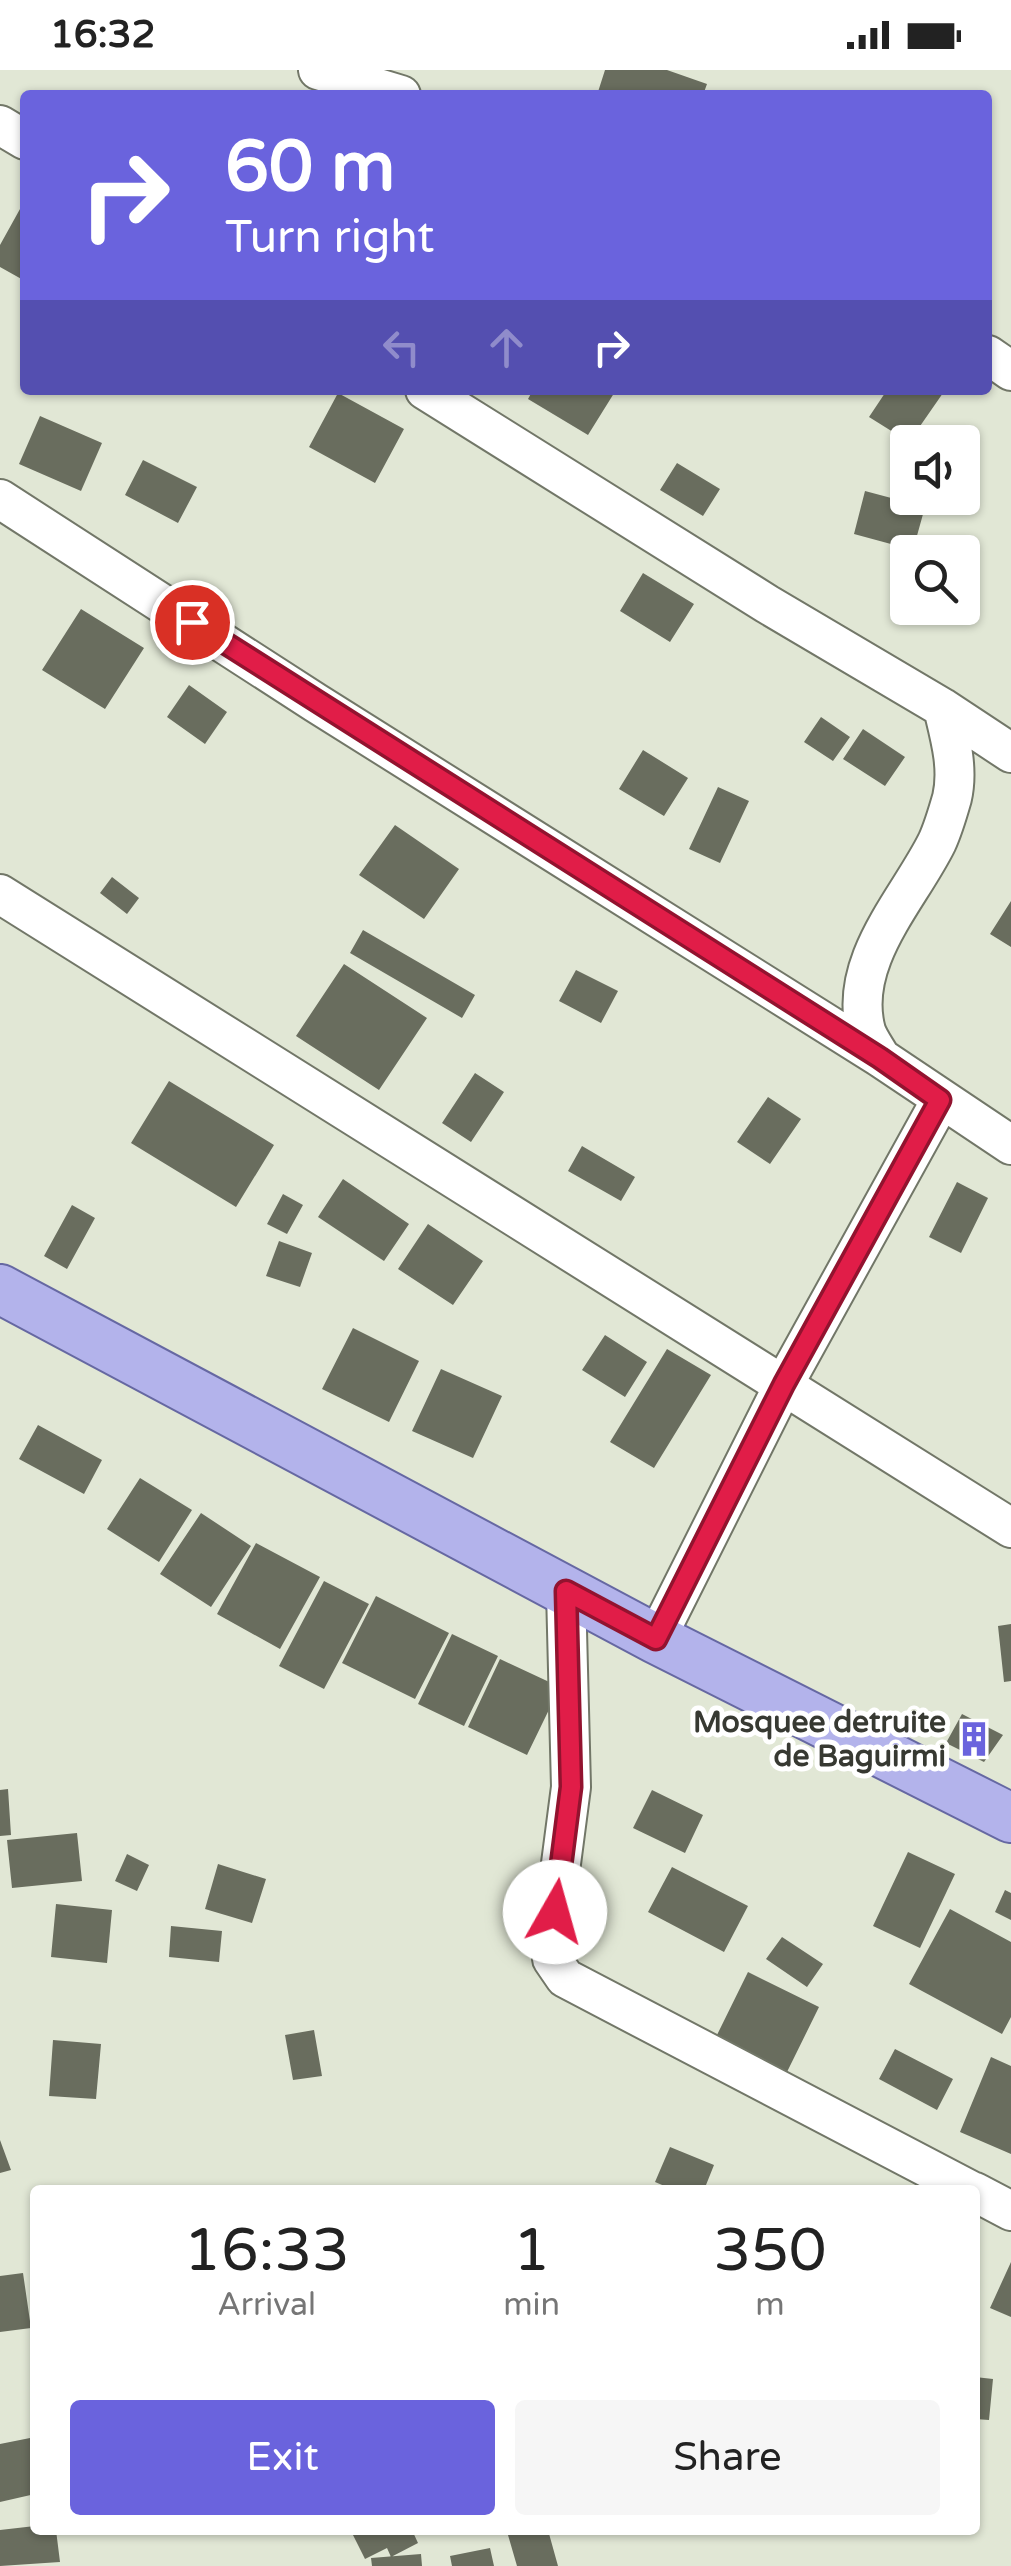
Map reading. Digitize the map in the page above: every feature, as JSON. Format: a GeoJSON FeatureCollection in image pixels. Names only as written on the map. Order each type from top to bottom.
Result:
{"type":"FeatureCollection","features":[{"type":"Feature","properties":{"kind":"main road"},"geometry":{"type":"LineString","coordinates":[[0,1289],[656,1639],[1011,1818]]}},
{"type":"Feature","properties":{"kind":"street"},"geometry":{"type":"LineString","coordinates":[[318,70],[384,90]]}},
{"type":"Feature","properties":{"kind":"street"},"geometry":{"type":"LineString","coordinates":[[434,395],[766,604],[1011,752]]}},
{"type":"Feature","properties":{"kind":"street"},"geometry":{"type":"LineString","coordinates":[[0,498],[1011,1144]]}},
{"type":"Feature","properties":{"kind":"street"},"geometry":{"type":"LineString","coordinates":[[880,1058],[866,1032],[863,1003],[869,968],[886,926],[938,840],[953,794],[954,752],[942,708]]}},
{"type":"Feature","properties":{"kind":"street"},"geometry":{"type":"LineString","coordinates":[[0,894],[1011,1528]]}},
{"type":"Feature","properties":{"kind":"street"},"geometry":{"type":"LineString","coordinates":[[656,1639],[784,1384],[940,1100]]}},
{"type":"Feature","properties":{"kind":"street"},"geometry":{"type":"LineString","coordinates":[[566,1591],[571,1787],[552,1940],[552,1958],[565,1978],[962,2185]]}},
{"type":"Feature","properties":{"kind":"street"},"geometry":{"type":"LineString","coordinates":[[980,2194],[1011,2210]]}},
{"type":"Feature","properties":{"kind":"building"},"geometry":{"type":"Polygon","coordinates":[[[605,70],[667,70],[707,84],[705,90],[599,90],[605,70]]]}},
{"type":"Feature","properties":{"kind":"building"},"geometry":{"type":"Polygon","coordinates":[[[20,209],[20,278],[0,267],[0,245],[20,209]]]}},
{"type":"Feature","properties":{"kind":"building"},"geometry":{"type":"Polygon","coordinates":[[[337,395],[404,429],[375,483],[309,447],[337,395]]]}},
{"type":"Feature","properties":{"kind":"building"},"geometry":{"type":"Polygon","coordinates":[[[530,395],[613,395],[588,435],[528,399],[530,395]]]}},
{"type":"Feature","properties":{"kind":"building"},"geometry":{"type":"Polygon","coordinates":[[[884,395],[942,395],[921,425],[890,425],[890,430],[869,417],[884,395]]]}},
{"type":"Feature","properties":{"kind":"building"},"geometry":{"type":"Polygon","coordinates":[[[40,416],[102,443],[81,491],[19,464],[40,416]]]}},
{"type":"Feature","properties":{"kind":"building"},"geometry":{"type":"Polygon","coordinates":[[[143,460],[197,487],[178,523],[125,495],[143,460]]]}},
{"type":"Feature","properties":{"kind":"building"},"geometry":{"type":"Polygon","coordinates":[[[677,463],[720,489],[703,516],[660,490],[677,463]]]}},
{"type":"Feature","properties":{"kind":"building"},"geometry":{"type":"Polygon","coordinates":[[[865,491],[890,498],[890,515],[923,515],[917,535],[890,535],[890,544],[854,534],[865,491]]]}},
{"type":"Feature","properties":{"kind":"building"},"geometry":{"type":"Polygon","coordinates":[[[643,573],[694,604],[670,642],[620,611],[643,573]]]}},
{"type":"Feature","properties":{"kind":"building"},"geometry":{"type":"Polygon","coordinates":[[[81,609],[144,648],[105,709],[42,670],[81,609]]]}},
{"type":"Feature","properties":{"kind":"building"},"geometry":{"type":"Polygon","coordinates":[[[189,685],[227,712],[205,744],[167,717],[189,685]]]}},
{"type":"Feature","properties":{"kind":"building"},"geometry":{"type":"Polygon","coordinates":[[[821,717],[850,737],[833,761],[804,742],[821,717]]]}},
{"type":"Feature","properties":{"kind":"building"},"geometry":{"type":"Polygon","coordinates":[[[863,729],[905,757],[885,786],[843,759],[863,729]]]}},
{"type":"Feature","properties":{"kind":"building"},"geometry":{"type":"Polygon","coordinates":[[[643,750],[688,778],[664,816],[619,789],[643,750]]]}},
{"type":"Feature","properties":{"kind":"building"},"geometry":{"type":"Polygon","coordinates":[[[718,787],[749,801],[720,863],[689,849],[718,787]]]}},
{"type":"Feature","properties":{"kind":"building"},"geometry":{"type":"Polygon","coordinates":[[[395,825],[459,869],[424,919],[359,875],[395,825]]]}},
{"type":"Feature","properties":{"kind":"building"},"geometry":{"type":"Polygon","coordinates":[[[112,877],[139,898],[127,914],[100,893],[112,877]]]}},
{"type":"Feature","properties":{"kind":"building"},"geometry":{"type":"Polygon","coordinates":[[[1011,901],[1011,947],[990,934],[1011,901]]]}},
{"type":"Feature","properties":{"kind":"building"},"geometry":{"type":"Polygon","coordinates":[[[363,930],[475,995],[462,1018],[350,953],[363,930]]]}},
{"type":"Feature","properties":{"kind":"building"},"geometry":{"type":"Polygon","coordinates":[[[344,964],[427,1018],[379,1090],[296,1036],[344,964]]]}},
{"type":"Feature","properties":{"kind":"building"},"geometry":{"type":"Polygon","coordinates":[[[576,970],[618,991],[601,1023],[559,1001],[576,970]]]}},
{"type":"Feature","properties":{"kind":"building"},"geometry":{"type":"Polygon","coordinates":[[[475,1073],[504,1092],[471,1142],[442,1123],[475,1073]]]}},
{"type":"Feature","properties":{"kind":"building"},"geometry":{"type":"Polygon","coordinates":[[[169,1081],[274,1145],[236,1207],[131,1143],[169,1081]]]}},
{"type":"Feature","properties":{"kind":"building"},"geometry":{"type":"Polygon","coordinates":[[[768,1097],[801,1119],[770,1164],[737,1142],[768,1097]]]}},
{"type":"Feature","properties":{"kind":"building"},"geometry":{"type":"Polygon","coordinates":[[[582,1146],[635,1177],[621,1201],[568,1171],[582,1146]]]}},
{"type":"Feature","properties":{"kind":"building"},"geometry":{"type":"Polygon","coordinates":[[[343,1179],[409,1224],[384,1261],[318,1217],[343,1179]]]}},
{"type":"Feature","properties":{"kind":"building"},"geometry":{"type":"Polygon","coordinates":[[[957,1182],[988,1198],[961,1253],[929,1237],[957,1182]]]}},
{"type":"Feature","properties":{"kind":"building"},"geometry":{"type":"Polygon","coordinates":[[[283,1194],[303,1205],[287,1234],[267,1224],[283,1194]]]}},
{"type":"Feature","properties":{"kind":"building"},"geometry":{"type":"Polygon","coordinates":[[[72,1205],[95,1218],[67,1269],[44,1256],[72,1205]]]}},
{"type":"Feature","properties":{"kind":"building"},"geometry":{"type":"Polygon","coordinates":[[[428,1224],[483,1261],[453,1305],[398,1269],[428,1224]]]}},
{"type":"Feature","properties":{"kind":"building"},"geometry":{"type":"Polygon","coordinates":[[[279,1241],[312,1253],[300,1287],[266,1276],[279,1241]]]}},
{"type":"Feature","properties":{"kind":"building"},"geometry":{"type":"Polygon","coordinates":[[[353,1328],[419,1361],[389,1422],[322,1389],[353,1328]]]}},
{"type":"Feature","properties":{"kind":"building"},"geometry":{"type":"Polygon","coordinates":[[[605,1335],[647,1362],[625,1397],[582,1370],[605,1335]]]}},
{"type":"Feature","properties":{"kind":"building"},"geometry":{"type":"Polygon","coordinates":[[[667,1349],[711,1375],[654,1468],[610,1442],[667,1349]]]}},
{"type":"Feature","properties":{"kind":"building"},"geometry":{"type":"Polygon","coordinates":[[[441,1369],[502,1396],[473,1458],[412,1431],[441,1369]]]}},
{"type":"Feature","properties":{"kind":"building"},"geometry":{"type":"Polygon","coordinates":[[[38,1425],[102,1460],[84,1494],[19,1459],[38,1425]]]}},
{"type":"Feature","properties":{"kind":"building"},"geometry":{"type":"Polygon","coordinates":[[[140,1478],[192,1510],[159,1562],[107,1529],[140,1478]]]}},
{"type":"Feature","properties":{"kind":"building"},"geometry":{"type":"Polygon","coordinates":[[[201,1513],[251,1546],[211,1607],[160,1574],[201,1513]]]}},
{"type":"Feature","properties":{"kind":"building"},"geometry":{"type":"Polygon","coordinates":[[[256,1543],[320,1577],[280,1649],[217,1614],[256,1543]]]}},
{"type":"Feature","properties":{"kind":"building"},"geometry":{"type":"Polygon","coordinates":[[[324,1581],[369,1604],[324,1689],[279,1666],[324,1581]]]}},
{"type":"Feature","properties":{"kind":"building"},"geometry":{"type":"Polygon","coordinates":[[[376,1596],[449,1633],[415,1699],[342,1663],[376,1596]]]}},
{"type":"Feature","properties":{"kind":"building"},"geometry":{"type":"Polygon","coordinates":[[[1011,1624],[1011,1681],[1004,1682],[998,1626],[1011,1624]]]}},
{"type":"Feature","properties":{"kind":"building"},"geometry":{"type":"Polygon","coordinates":[[[452,1634],[498,1656],[464,1726],[418,1704],[452,1634]]]}},
{"type":"Feature","properties":{"kind":"building"},"geometry":{"type":"Polygon","coordinates":[[[500,1659],[560,1687],[527,1755],[468,1727],[500,1659]]]}},
{"type":"Feature","properties":{"kind":"building","name":"Mosquee detruite de Baguirmi"},"geometry":{"type":"Polygon","coordinates":[[[962,1714],[1003,1735],[984,1762],[946,1743],[962,1714]]]}},
{"type":"Feature","properties":{"kind":"building"},"geometry":{"type":"Polygon","coordinates":[[[8,1789],[11,1835],[0,1836],[0,1790],[8,1789]]]}},
{"type":"Feature","properties":{"kind":"building"},"geometry":{"type":"Polygon","coordinates":[[[652,1790],[703,1815],[685,1853],[633,1828],[652,1790]]]}},
{"type":"Feature","properties":{"kind":"building"},"geometry":{"type":"Polygon","coordinates":[[[77,1833],[82,1881],[12,1888],[7,1840],[77,1833]]]}},
{"type":"Feature","properties":{"kind":"building"},"geometry":{"type":"Polygon","coordinates":[[[908,1852],[955,1874],[920,1948],[873,1926],[908,1852]]]}},
{"type":"Feature","properties":{"kind":"building"},"geometry":{"type":"Polygon","coordinates":[[[127,1854],[149,1865],[137,1891],[115,1881],[127,1854]]]}},
{"type":"Feature","properties":{"kind":"building"},"geometry":{"type":"Polygon","coordinates":[[[218,1864],[266,1879],[252,1923],[205,1909],[218,1864]]]}},
{"type":"Feature","properties":{"kind":"building"},"geometry":{"type":"Polygon","coordinates":[[[672,1867],[748,1906],[724,1952],[648,1912],[672,1867]]]}},
{"type":"Feature","properties":{"kind":"building"},"geometry":{"type":"Polygon","coordinates":[[[1005,1890],[1011,1893],[1011,1920],[995,1912],[1005,1890]]]}},
{"type":"Feature","properties":{"kind":"building"},"geometry":{"type":"Polygon","coordinates":[[[56,1904],[112,1910],[107,1963],[51,1957],[56,1904]]]}},
{"type":"Feature","properties":{"kind":"building"},"geometry":{"type":"Polygon","coordinates":[[[950,1909],[1011,1942],[1011,2017],[1002,2034],[909,1984],[950,1909]]]}},
{"type":"Feature","properties":{"kind":"building"},"geometry":{"type":"Polygon","coordinates":[[[171,1926],[222,1931],[219,1962],[169,1957],[171,1926]]]}},
{"type":"Feature","properties":{"kind":"building"},"geometry":{"type":"Polygon","coordinates":[[[782,1937],[823,1964],[807,1987],[766,1959],[782,1937]]]}},
{"type":"Feature","properties":{"kind":"building"},"geometry":{"type":"Polygon","coordinates":[[[748,1972],[819,2007],[787,2072],[716,2037],[748,1972]]]}},
{"type":"Feature","properties":{"kind":"building"},"geometry":{"type":"Polygon","coordinates":[[[314,2030],[322,2076],[293,2080],[285,2035],[314,2030]]]}},
{"type":"Feature","properties":{"kind":"building"},"geometry":{"type":"Polygon","coordinates":[[[53,2040],[101,2044],[96,2099],[49,2096],[53,2040]]]}},
{"type":"Feature","properties":{"kind":"building"},"geometry":{"type":"Polygon","coordinates":[[[895,2049],[953,2079],[937,2110],[879,2079],[895,2049]]]}},
{"type":"Feature","properties":{"kind":"building"},"geometry":{"type":"Polygon","coordinates":[[[991,2057],[1011,2066],[1011,2154],[960,2132],[991,2057]]]}},
{"type":"Feature","properties":{"kind":"building"},"geometry":{"type":"Polygon","coordinates":[[[0,2140],[11,2170],[0,2173],[0,2140]]]}},
{"type":"Feature","properties":{"kind":"building"},"geometry":{"type":"Polygon","coordinates":[[[670,2147],[714,2165],[706,2185],[655,2182],[670,2147]]]}},
{"type":"Feature","properties":{"kind":"building"},"geometry":{"type":"Polygon","coordinates":[[[1011,2262],[1011,2317],[990,2308],[1011,2262]]]}},
{"type":"Feature","properties":{"kind":"building"},"geometry":{"type":"Polygon","coordinates":[[[23,2273],[30,2328],[0,2332],[0,2276],[23,2273]]]}},
{"type":"Feature","properties":{"kind":"building"},"geometry":{"type":"Polygon","coordinates":[[[980,2378],[993,2379],[989,2420],[980,2419],[980,2378]]]}},
{"type":"Feature","properties":{"kind":"building"},"geometry":{"type":"Polygon","coordinates":[[[30,2438],[30,2495],[0,2502],[0,2444],[30,2438]]]}},
{"type":"Feature","properties":{"kind":"building"},"geometry":{"type":"Polygon","coordinates":[[[30,2527],[30,2535],[57,2535],[60,2562],[0,2566],[0,2530],[30,2527]]]}},
{"type":"Feature","properties":{"kind":"building"},"geometry":{"type":"Polygon","coordinates":[[[353,2535],[414,2535],[418,2543],[391,2557],[387,2548],[365,2559],[353,2535]]]}},
{"type":"Feature","properties":{"kind":"building"},"geometry":{"type":"Polygon","coordinates":[[[508,2535],[549,2535],[558,2566],[517,2566],[508,2535]]]}},
{"type":"Feature","properties":{"kind":"building"},"geometry":{"type":"Polygon","coordinates":[[[490,2548],[494,2566],[452,2566],[450,2556],[490,2548]]]}},
{"type":"Feature","properties":{"kind":"building"},"geometry":{"type":"Polygon","coordinates":[[[421,2554],[422,2566],[372,2566],[371,2558],[421,2554]]]}},
{"type":"Feature","properties":{"kind":"place","name":"Mosquee detruite de Baguirmi"},"geometry":{"type":"Point","coordinates":[974,1739]}},
{"type":"Feature","properties":{"kind":"route"},"geometry":{"type":"LineString","coordinates":[[192,622],[880,1058],[940,1100],[784,1384],[656,1639],[566,1591],[571,1787],[555,1912]]}}]}
